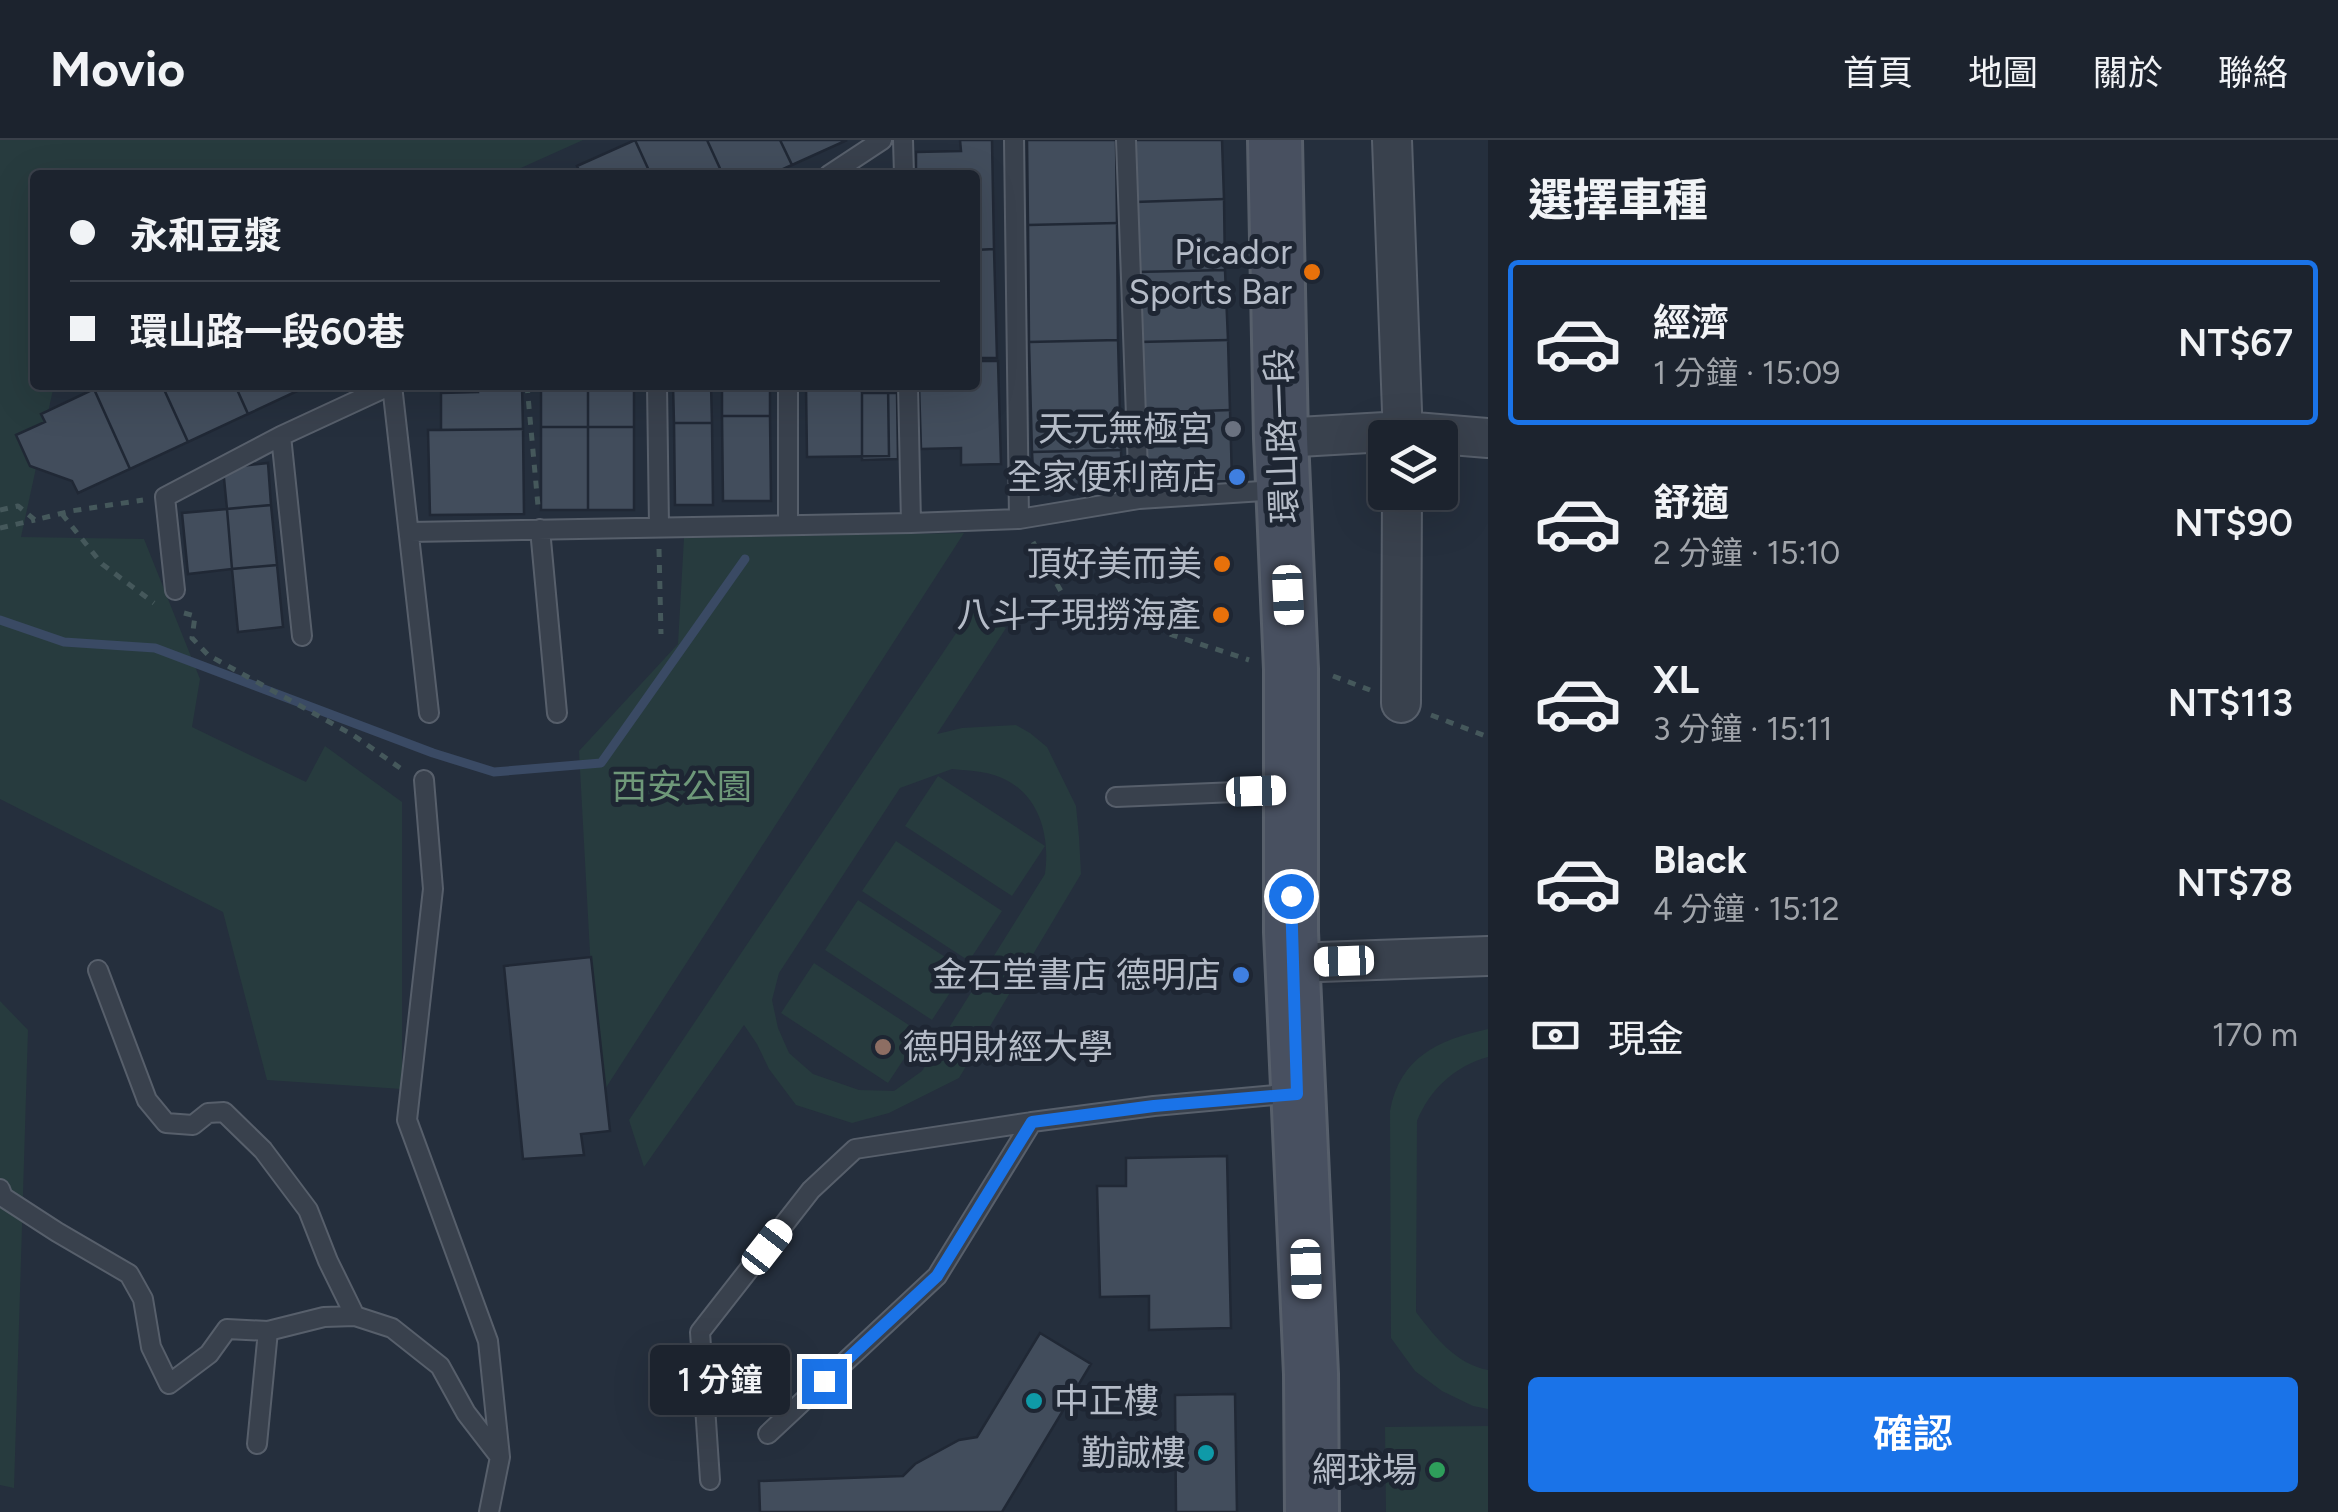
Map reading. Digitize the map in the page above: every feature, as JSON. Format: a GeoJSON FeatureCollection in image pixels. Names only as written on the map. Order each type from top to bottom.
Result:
{"type":"FeatureCollection","features":[{"type":"Feature","properties":{"kind":"street","name":"環山路一段"},"geometry":{"type":"LineString","coordinates":[[1274,140],[1291,669],[1292,963],[1310,1374],[1312,1512]]}},
{"type":"Feature","properties":{"kind":"street"},"geometry":{"type":"LineString","coordinates":[[1392,140],[1402,420]]}},
{"type":"Feature","properties":{"kind":"street"},"geometry":{"type":"LineString","coordinates":[[1282,438],[1368,435]]}},
{"type":"Feature","properties":{"kind":"street"},"geometry":{"type":"LineString","coordinates":[[1458,437],[1488,438]]}},
{"type":"Feature","properties":{"kind":"street"},"geometry":{"type":"LineString","coordinates":[[1401,703],[1402,510]]}},
{"type":"Feature","properties":{"kind":"street"},"geometry":{"type":"LineString","coordinates":[[1292,963],[1488,956]]}},
{"type":"Feature","properties":{"kind":"lane"},"geometry":{"type":"LineString","coordinates":[[837,170],[882,140]]}},
{"type":"Feature","properties":{"kind":"lane"},"geometry":{"type":"LineString","coordinates":[[903,140],[904,170]]}},
{"type":"Feature","properties":{"kind":"lane"},"geometry":{"type":"LineString","coordinates":[[1014,140],[1019,518]]}},
{"type":"Feature","properties":{"kind":"lane"},"geometry":{"type":"LineString","coordinates":[[1126,140],[1139,499]]}},
{"type":"Feature","properties":{"kind":"lane"},"geometry":{"type":"LineString","coordinates":[[170,599],[165,497],[380,390]]}},
{"type":"Feature","properties":{"kind":"lane"},"geometry":{"type":"LineString","coordinates":[[392,390],[429,713]]}},
{"type":"Feature","properties":{"kind":"lane"},"geometry":{"type":"LineString","coordinates":[[657,390],[659,526]]}},
{"type":"Feature","properties":{"kind":"lane"},"geometry":{"type":"LineString","coordinates":[[788,390],[788,525]]}},
{"type":"Feature","properties":{"kind":"lane"},"geometry":{"type":"LineString","coordinates":[[908,390],[912,523]]}},
{"type":"Feature","properties":{"kind":"lane"},"geometry":{"type":"LineString","coordinates":[[281,436],[302,636]]}},
{"type":"Feature","properties":{"kind":"lane"},"geometry":{"type":"LineString","coordinates":[[410,532],[1019,518],[1139,499],[1283,489]]}},
{"type":"Feature","properties":{"kind":"lane"},"geometry":{"type":"LineString","coordinates":[[540,529],[557,713]]}},
{"type":"Feature","properties":{"kind":"lane"},"geometry":{"type":"LineString","coordinates":[[424,780],[432,890],[407,1120],[488,1341],[500,1457],[489,1512]]}},
{"type":"Feature","properties":{"kind":"lane"},"geometry":{"type":"LineString","coordinates":[[1116,797],[1291,790]]}},
{"type":"Feature","properties":{"kind":"lane"},"geometry":{"type":"LineString","coordinates":[[98,970],[147,1100],[166,1123],[192,1125],[208,1113],[224,1112],[263,1150],[308,1210],[355,1316]]}},
{"type":"Feature","properties":{"kind":"lane"},"geometry":{"type":"LineString","coordinates":[[710,1480],[700,1332],[812,1190],[855,1149],[1154,1106],[1297,1094]]}},
{"type":"Feature","properties":{"kind":"lane"},"geometry":{"type":"LineString","coordinates":[[768,1434],[937,1276],[1032,1122]]}},
{"type":"Feature","properties":{"kind":"lane"},"geometry":{"type":"LineString","coordinates":[[0,1189],[3,1197],[129,1274],[143,1299],[151,1347],[168,1384],[209,1354],[227,1329],[268,1331],[324,1317],[355,1316],[392,1328],[440,1366],[466,1413],[500,1457]]}},
{"type":"Feature","properties":{"kind":"lane"},"geometry":{"type":"LineString","coordinates":[[257,1444],[268,1331]]}},
{"type":"Feature","properties":{"kind":"path"},"geometry":{"type":"LineString","coordinates":[[528,390],[540,529]]}},
{"type":"Feature","properties":{"kind":"path"},"geometry":{"type":"LineString","coordinates":[[0,528],[165,497]]}},
{"type":"Feature","properties":{"kind":"path"},"geometry":{"type":"LineString","coordinates":[[0,510],[18,506],[35,520]]}},
{"type":"Feature","properties":{"kind":"path"},"geometry":{"type":"LineString","coordinates":[[62,514],[102,564],[152,603],[170,599]]}},
{"type":"Feature","properties":{"kind":"path"},"geometry":{"type":"LineString","coordinates":[[1019,518],[1066,600],[1256,662]]}},
{"type":"Feature","properties":{"kind":"path"},"geometry":{"type":"LineString","coordinates":[[659,526],[660,634]]}},
{"type":"Feature","properties":{"kind":"path"},"geometry":{"type":"LineString","coordinates":[[181,612],[195,616],[192,638],[208,655],[353,735],[396,766],[424,780]]}},
{"type":"Feature","properties":{"kind":"green space"},"geometry":{"type":"Polygon","coordinates":[[[0,140],[583,140],[516,170],[30,170],[30,390],[53,390],[21,537],[144,539],[200,679],[192,727],[306,782],[325,746],[402,802],[402,1089],[267,1080],[223,912],[0,799],[0,140]]]}},
{"type":"Feature","properties":{"kind":"green space","name":"西安公園"},"geometry":{"type":"Polygon","coordinates":[[[964,533],[598,1100],[579,751],[678,644],[684,538],[964,533]]]}},
{"type":"Feature","properties":{"kind":"green space"},"geometry":{"type":"Polygon","coordinates":[[[971,611],[1006,628],[937,734],[962,728],[1016,725],[1047,747],[1076,806],[1081,874],[959,1078],[889,1113],[852,1123],[796,1105],[769,1069],[744,1025],[644,1167],[629,1120],[971,611]],[[952,769],[900,788],[779,973],[772,1000],[778,1028],[789,1053],[813,1074],[859,1090],[894,1091],[922,1071],[1045,874],[1044,834],[1028,798],[988,773],[952,769]]]}},
{"type":"Feature","properties":{"kind":"green space"},"geometry":{"type":"Polygon","coordinates":[[[938,776],[1045,846],[1012,896],[905,826],[938,776]]]}},
{"type":"Feature","properties":{"kind":"green space"},"geometry":{"type":"Polygon","coordinates":[[[896,841],[1002,911],[969,961],[862,891],[896,841]]]}},
{"type":"Feature","properties":{"kind":"green space"},"geometry":{"type":"Polygon","coordinates":[[[858,900],[965,970],[932,1020],[825,950],[858,900]]]}},
{"type":"Feature","properties":{"kind":"green space"},"geometry":{"type":"Polygon","coordinates":[[[814,963],[921,1033],[888,1083],[781,1013],[814,963]]]}},
{"type":"Feature","properties":{"kind":"green space"},"geometry":{"type":"Polygon","coordinates":[[[0,1001],[28,1030],[14,1488],[0,1485],[0,1001]]]}},
{"type":"Feature","properties":{"kind":"green space"},"geometry":{"type":"Polygon","coordinates":[[[1488,1029],[1488,1057],[1445,1080],[1417,1121],[1416,1312],[1456,1356],[1488,1370],[1488,1409],[1442,1391],[1415,1371],[1391,1338],[1390,1111],[1402,1077],[1412,1064],[1453,1039],[1488,1029]]]}},
{"type":"Feature","properties":{"kind":"green space","name":"網球場"},"geometry":{"type":"Polygon","coordinates":[[[1488,1426],[1488,1512],[1386,1512],[1385,1427],[1488,1426]]]}},
{"type":"Feature","properties":{"kind":"building"},"geometry":{"type":"Polygon","coordinates":[[[635,140],[649,170],[579,170],[577,166],[635,140]]]}},
{"type":"Feature","properties":{"kind":"building"},"geometry":{"type":"Polygon","coordinates":[[[635,140],[707,140],[721,170],[649,170],[635,140]]]}},
{"type":"Feature","properties":{"kind":"building"},"geometry":{"type":"Polygon","coordinates":[[[707,140],[780,140],[792,165],[781,170],[721,170],[707,140]]]}},
{"type":"Feature","properties":{"kind":"building"},"geometry":{"type":"Polygon","coordinates":[[[780,140],[847,140],[792,165],[780,140]]]}},
{"type":"Feature","properties":{"kind":"building"},"geometry":{"type":"Polygon","coordinates":[[[960,140],[992,140],[994,249],[980,250],[980,170],[916,170],[916,152],[961,151],[960,140]]]}},
{"type":"Feature","properties":{"kind":"building"},"geometry":{"type":"Polygon","coordinates":[[[1027,140],[1116,140],[1117,223],[1028,225],[1027,140]]]}},
{"type":"Feature","properties":{"kind":"building"},"geometry":{"type":"Polygon","coordinates":[[[1133,140],[1222,140],[1224,199],[1135,202],[1133,140]]]}},
{"type":"Feature","properties":{"kind":"building"},"geometry":{"type":"Polygon","coordinates":[[[1224,199],[1225,270],[1137,272],[1135,202],[1224,199]]]}},
{"type":"Feature","properties":{"kind":"building"},"geometry":{"type":"Polygon","coordinates":[[[1117,223],[1118,340],[1029,342],[1028,225],[1117,223]]]}},
{"type":"Feature","properties":{"kind":"building"},"geometry":{"type":"Polygon","coordinates":[[[994,249],[997,358],[980,358],[980,250],[994,249]]]}},
{"type":"Feature","properties":{"kind":"building"},"geometry":{"type":"Polygon","coordinates":[[[1225,270],[1228,340],[1139,342],[1137,272],[1225,270]]]}},
{"type":"Feature","properties":{"kind":"building"},"geometry":{"type":"Polygon","coordinates":[[[1118,340],[1121,450],[1032,452],[1029,342],[1118,340]]]}},
{"type":"Feature","properties":{"kind":"building"},"geometry":{"type":"Polygon","coordinates":[[[1228,340],[1230,410],[1141,413],[1139,342],[1228,340]]]}},
{"type":"Feature","properties":{"kind":"building"},"geometry":{"type":"Polygon","coordinates":[[[980,361],[998,361],[1001,464],[961,465],[961,448],[921,449],[919,390],[980,390],[980,361]]]}},
{"type":"Feature","properties":{"kind":"building"},"geometry":{"type":"Polygon","coordinates":[[[94,390],[164,390],[188,442],[130,469],[94,390]]]}},
{"type":"Feature","properties":{"kind":"building"},"geometry":{"type":"Polygon","coordinates":[[[94,390],[130,469],[78,493],[72,481],[30,466],[16,435],[45,422],[41,414],[94,390]]]}},
{"type":"Feature","properties":{"kind":"building"},"geometry":{"type":"Polygon","coordinates":[[[164,390],[237,390],[248,414],[188,442],[164,390]]]}},
{"type":"Feature","properties":{"kind":"building"},"geometry":{"type":"Polygon","coordinates":[[[237,390],[299,390],[248,414],[237,390]]]}},
{"type":"Feature","properties":{"kind":"building"},"geometry":{"type":"Polygon","coordinates":[[[522,390],[523,429],[441,430],[441,393],[522,390]]]}},
{"type":"Feature","properties":{"kind":"building"},"geometry":{"type":"Polygon","coordinates":[[[541,390],[588,390],[588,427],[541,427],[541,390]]]}},
{"type":"Feature","properties":{"kind":"building"},"geometry":{"type":"Polygon","coordinates":[[[588,390],[634,390],[634,427],[588,427],[588,390]]]}},
{"type":"Feature","properties":{"kind":"building"},"geometry":{"type":"Polygon","coordinates":[[[673,390],[711,390],[712,423],[674,423],[673,390]]]}},
{"type":"Feature","properties":{"kind":"building"},"geometry":{"type":"Polygon","coordinates":[[[722,390],[770,390],[770,416],[722,416],[722,390]]]}},
{"type":"Feature","properties":{"kind":"building"},"geometry":{"type":"Polygon","coordinates":[[[806,390],[888,390],[889,456],[807,457],[806,390]]]}},
{"type":"Feature","properties":{"kind":"building"},"geometry":{"type":"Polygon","coordinates":[[[862,390],[897,390],[897,393],[862,390]]]}},
{"type":"Feature","properties":{"kind":"building"},"geometry":{"type":"Polygon","coordinates":[[[862,393],[897,393],[898,459],[862,460],[862,393]]]}},
{"type":"Feature","properties":{"kind":"building"},"geometry":{"type":"Polygon","coordinates":[[[1230,410],[1232,481],[1143,483],[1141,413],[1230,410]]]}},
{"type":"Feature","properties":{"kind":"building"},"geometry":{"type":"Polygon","coordinates":[[[722,416],[770,416],[771,501],[723,501],[722,416]]]}},
{"type":"Feature","properties":{"kind":"building"},"geometry":{"type":"Polygon","coordinates":[[[674,423],[712,423],[713,505],[675,505],[674,423]]]}},
{"type":"Feature","properties":{"kind":"building"},"geometry":{"type":"Polygon","coordinates":[[[541,427],[588,427],[588,510],[541,510],[541,427]]]}},
{"type":"Feature","properties":{"kind":"building"},"geometry":{"type":"Polygon","coordinates":[[[588,427],[634,427],[634,510],[588,510],[588,427]]]}},
{"type":"Feature","properties":{"kind":"building"},"geometry":{"type":"Polygon","coordinates":[[[523,429],[524,514],[430,515],[428,430],[523,429]]]}},
{"type":"Feature","properties":{"kind":"building"},"geometry":{"type":"Polygon","coordinates":[[[1121,450],[1122,488],[1034,490],[1032,452],[1121,450]]]}},
{"type":"Feature","properties":{"kind":"building"},"geometry":{"type":"Polygon","coordinates":[[[268,463],[271,505],[227,509],[223,468],[268,463]]]}},
{"type":"Feature","properties":{"kind":"building"},"geometry":{"type":"Polygon","coordinates":[[[271,505],[277,565],[232,569],[227,509],[271,505]]]}},
{"type":"Feature","properties":{"kind":"building"},"geometry":{"type":"Polygon","coordinates":[[[227,509],[232,569],[188,574],[182,513],[227,509]]]}},
{"type":"Feature","properties":{"kind":"building"},"geometry":{"type":"Polygon","coordinates":[[[277,565],[283,627],[238,632],[232,569],[277,565]]]}},
{"type":"Feature","properties":{"kind":"building"},"geometry":{"type":"Polygon","coordinates":[[[591,957],[610,1131],[581,1134],[584,1155],[523,1159],[504,966],[591,957]]]}},
{"type":"Feature","properties":{"kind":"building"},"geometry":{"type":"Polygon","coordinates":[[[1227,1156],[1231,1328],[1149,1330],[1149,1296],[1100,1297],[1097,1186],[1126,1186],[1126,1158],[1227,1156]]]}},
{"type":"Feature","properties":{"kind":"building","name":"中正樓"},"geometry":{"type":"Polygon","coordinates":[[[1040,1333],[1091,1364],[1002,1512],[760,1512],[759,1481],[903,1476],[915,1464],[959,1440],[977,1437],[1040,1333]]]}},
{"type":"Feature","properties":{"kind":"building","name":"勤誠樓"},"geometry":{"type":"Polygon","coordinates":[[[1235,1394],[1237,1512],[1176,1512],[1175,1395],[1235,1394]]]}},
{"type":"Feature","properties":{"kind":"waterway"},"geometry":{"type":"LineString","coordinates":[[0,620],[64,642],[155,648],[433,753],[494,772],[601,763],[745,559]]}},
{"type":"Feature","properties":{"kind":"place","name":"Picador Sports Bar"},"geometry":{"type":"Point","coordinates":[1312,272]}},
{"type":"Feature","properties":{"kind":"place","name":"天元無極宮"},"geometry":{"type":"Point","coordinates":[1233,429]}},
{"type":"Feature","properties":{"kind":"place","name":"全家便利商店"},"geometry":{"type":"Point","coordinates":[1237,477]}},
{"type":"Feature","properties":{"kind":"place","name":"頂好美而美"},"geometry":{"type":"Point","coordinates":[1222,564]}},
{"type":"Feature","properties":{"kind":"place","name":"八斗子現撈海產"},"geometry":{"type":"Point","coordinates":[1221,615]}},
{"type":"Feature","properties":{"kind":"place","name":"金石堂書店 德明店"},"geometry":{"type":"Point","coordinates":[1241,975]}},
{"type":"Feature","properties":{"kind":"place","name":"德明財經大學"},"geometry":{"type":"Point","coordinates":[883,1047]}},
{"type":"Feature","properties":{"kind":"place","name":"中正樓"},"geometry":{"type":"Point","coordinates":[1034,1401]}},
{"type":"Feature","properties":{"kind":"place","name":"勤誠樓"},"geometry":{"type":"Point","coordinates":[1206,1453]}},
{"type":"Feature","properties":{"kind":"place","name":"網球場"},"geometry":{"type":"Point","coordinates":[1437,1470]}},
{"type":"Feature","properties":{"kind":"route"},"geometry":{"type":"LineString","coordinates":[[824,1381],[937,1276],[1032,1122],[1154,1106],[1297,1094],[1291,896]]}}]}
